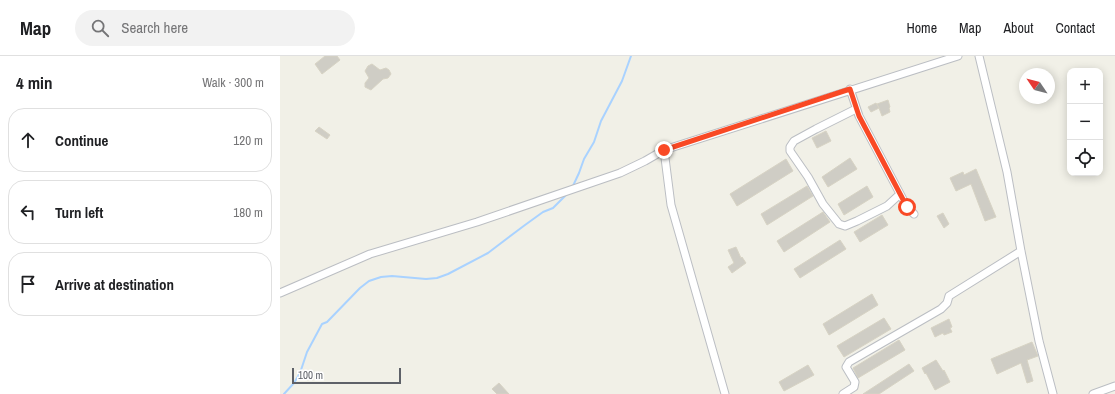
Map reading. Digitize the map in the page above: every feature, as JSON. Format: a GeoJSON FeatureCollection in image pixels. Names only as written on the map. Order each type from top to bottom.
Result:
{"type":"FeatureCollection","features":[{"type":"Feature","properties":{"kind":"street"},"geometry":{"type":"LineString","coordinates":[[280,293],[370,254],[477,222],[620,173],[664,150],[850,89],[958,56]]}},
{"type":"Feature","properties":{"kind":"street"},"geometry":{"type":"LineString","coordinates":[[979,56],[1008,172],[1021,252],[1039,341],[1053,394]]}},
{"type":"Feature","properties":{"kind":"street"},"geometry":{"type":"LineString","coordinates":[[850,89],[856,109],[907,207],[914,214]]}},
{"type":"Feature","properties":{"kind":"street"},"geometry":{"type":"LineString","coordinates":[[856,109],[794,141],[790,147],[790,151],[808,177],[823,204],[839,224],[845,226],[888,206],[900,194]]}},
{"type":"Feature","properties":{"kind":"street"},"geometry":{"type":"LineString","coordinates":[[664,150],[671,205],[725,394]]}},
{"type":"Feature","properties":{"kind":"street"},"geometry":{"type":"LineString","coordinates":[[843,394],[854,387],[855,382],[846,367],[849,362],[941,309],[947,303],[949,296],[1021,252]]}},
{"type":"Feature","properties":{"kind":"street"},"geometry":{"type":"LineString","coordinates":[[1092,394],[1115,386]]}},
{"type":"Feature","properties":{"kind":"building"},"geometry":{"type":"Polygon","coordinates":[[[325,56],[337,56],[340,60],[322,74],[315,64],[325,56]]]}},
{"type":"Feature","properties":{"kind":"building"},"geometry":{"type":"Polygon","coordinates":[[[372,64],[380,70],[386,68],[391,74],[388,78],[383,79],[371,90],[365,87],[365,83],[369,78],[365,71],[368,66],[372,64]]]}},
{"type":"Feature","properties":{"kind":"building"},"geometry":{"type":"Polygon","coordinates":[[[888,100],[890,112],[882,116],[877,104],[888,100]]]}},
{"type":"Feature","properties":{"kind":"building"},"geometry":{"type":"Polygon","coordinates":[[[876,103],[879,108],[871,112],[868,107],[876,103]]]}},
{"type":"Feature","properties":{"kind":"building"},"geometry":{"type":"Polygon","coordinates":[[[319,127],[330,135],[327,139],[315,131],[319,127]]]}},
{"type":"Feature","properties":{"kind":"building"},"geometry":{"type":"Polygon","coordinates":[[[826,131],[831,141],[817,148],[812,138],[826,131]]]}},
{"type":"Feature","properties":{"kind":"building"},"geometry":{"type":"Polygon","coordinates":[[[850,158],[857,169],[828,187],[822,177],[850,158]]]}},
{"type":"Feature","properties":{"kind":"building"},"geometry":{"type":"Polygon","coordinates":[[[786,159],[793,171],[737,206],[730,194],[786,159]]]}},
{"type":"Feature","properties":{"kind":"building"},"geometry":{"type":"Polygon","coordinates":[[[976,169],[996,217],[985,221],[971,184],[956,191],[950,178],[963,172],[964,175],[976,169]]]}},
{"type":"Feature","properties":{"kind":"building"},"geometry":{"type":"Polygon","coordinates":[[[807,186],[813,196],[767,225],[761,214],[807,186]]]}},
{"type":"Feature","properties":{"kind":"building"},"geometry":{"type":"Polygon","coordinates":[[[867,186],[873,197],[844,215],[838,204],[867,186]]]}},
{"type":"Feature","properties":{"kind":"building"},"geometry":{"type":"Polygon","coordinates":[[[823,212],[830,222],[784,252],[777,241],[823,212]]]}},
{"type":"Feature","properties":{"kind":"building"},"geometry":{"type":"Polygon","coordinates":[[[943,213],[949,224],[944,228],[937,216],[943,213]]]}},
{"type":"Feature","properties":{"kind":"building"},"geometry":{"type":"Polygon","coordinates":[[[882,215],[888,225],[860,242],[854,232],[882,215]]]}},
{"type":"Feature","properties":{"kind":"building"},"geometry":{"type":"Polygon","coordinates":[[[840,240],[846,249],[800,278],[794,269],[840,240]]]}},
{"type":"Feature","properties":{"kind":"building"},"geometry":{"type":"Polygon","coordinates":[[[736,247],[741,258],[742,257],[746,263],[732,273],[728,267],[734,263],[728,250],[736,247]]]}},
{"type":"Feature","properties":{"kind":"building"},"geometry":{"type":"Polygon","coordinates":[[[872,294],[878,305],[829,335],[823,324],[872,294]]]}},
{"type":"Feature","properties":{"kind":"building"},"geometry":{"type":"Polygon","coordinates":[[[884,318],[891,329],[844,357],[837,346],[884,318]]]}},
{"type":"Feature","properties":{"kind":"building"},"geometry":{"type":"Polygon","coordinates":[[[949,319],[952,332],[944,335],[943,333],[935,337],[931,328],[949,319]]]}},
{"type":"Feature","properties":{"kind":"building"},"geometry":{"type":"Polygon","coordinates":[[[899,340],[905,350],[858,378],[853,368],[899,340]]]}},
{"type":"Feature","properties":{"kind":"building"},"geometry":{"type":"Polygon","coordinates":[[[1032,342],[1038,356],[1027,360],[1033,381],[1027,383],[1021,363],[997,374],[991,359],[1032,342]]]}},
{"type":"Feature","properties":{"kind":"building"},"geometry":{"type":"Polygon","coordinates":[[[936,360],[943,371],[944,370],[950,382],[935,390],[922,368],[936,360]]]}},
{"type":"Feature","properties":{"kind":"building"},"geometry":{"type":"Polygon","coordinates":[[[909,364],[914,371],[879,394],[863,394],[909,364]]]}},
{"type":"Feature","properties":{"kind":"building"},"geometry":{"type":"Polygon","coordinates":[[[808,365],[814,375],[784,391],[779,382],[808,365]]]}},
{"type":"Feature","properties":{"kind":"building"},"geometry":{"type":"Polygon","coordinates":[[[499,383],[509,394],[497,394],[492,389],[499,383]]]}},
{"type":"Feature","properties":{"kind":"waterway"},"geometry":{"type":"LineString","coordinates":[[572,188],[584,159],[594,142],[601,121],[622,81],[631,56]]}},
{"type":"Feature","properties":{"kind":"waterway"},"geometry":{"type":"LineString","coordinates":[[284,394],[294,383],[300,373],[307,352],[322,324],[327,322],[360,288],[369,281],[381,277],[392,276],[426,279],[437,278],[448,274],[488,253],[543,212],[553,208],[568,193]]}},
{"type":"Feature","properties":{"kind":"route"},"geometry":{"type":"LineString","coordinates":[[664,150],[850,89],[859,116],[907,207]]}}]}
